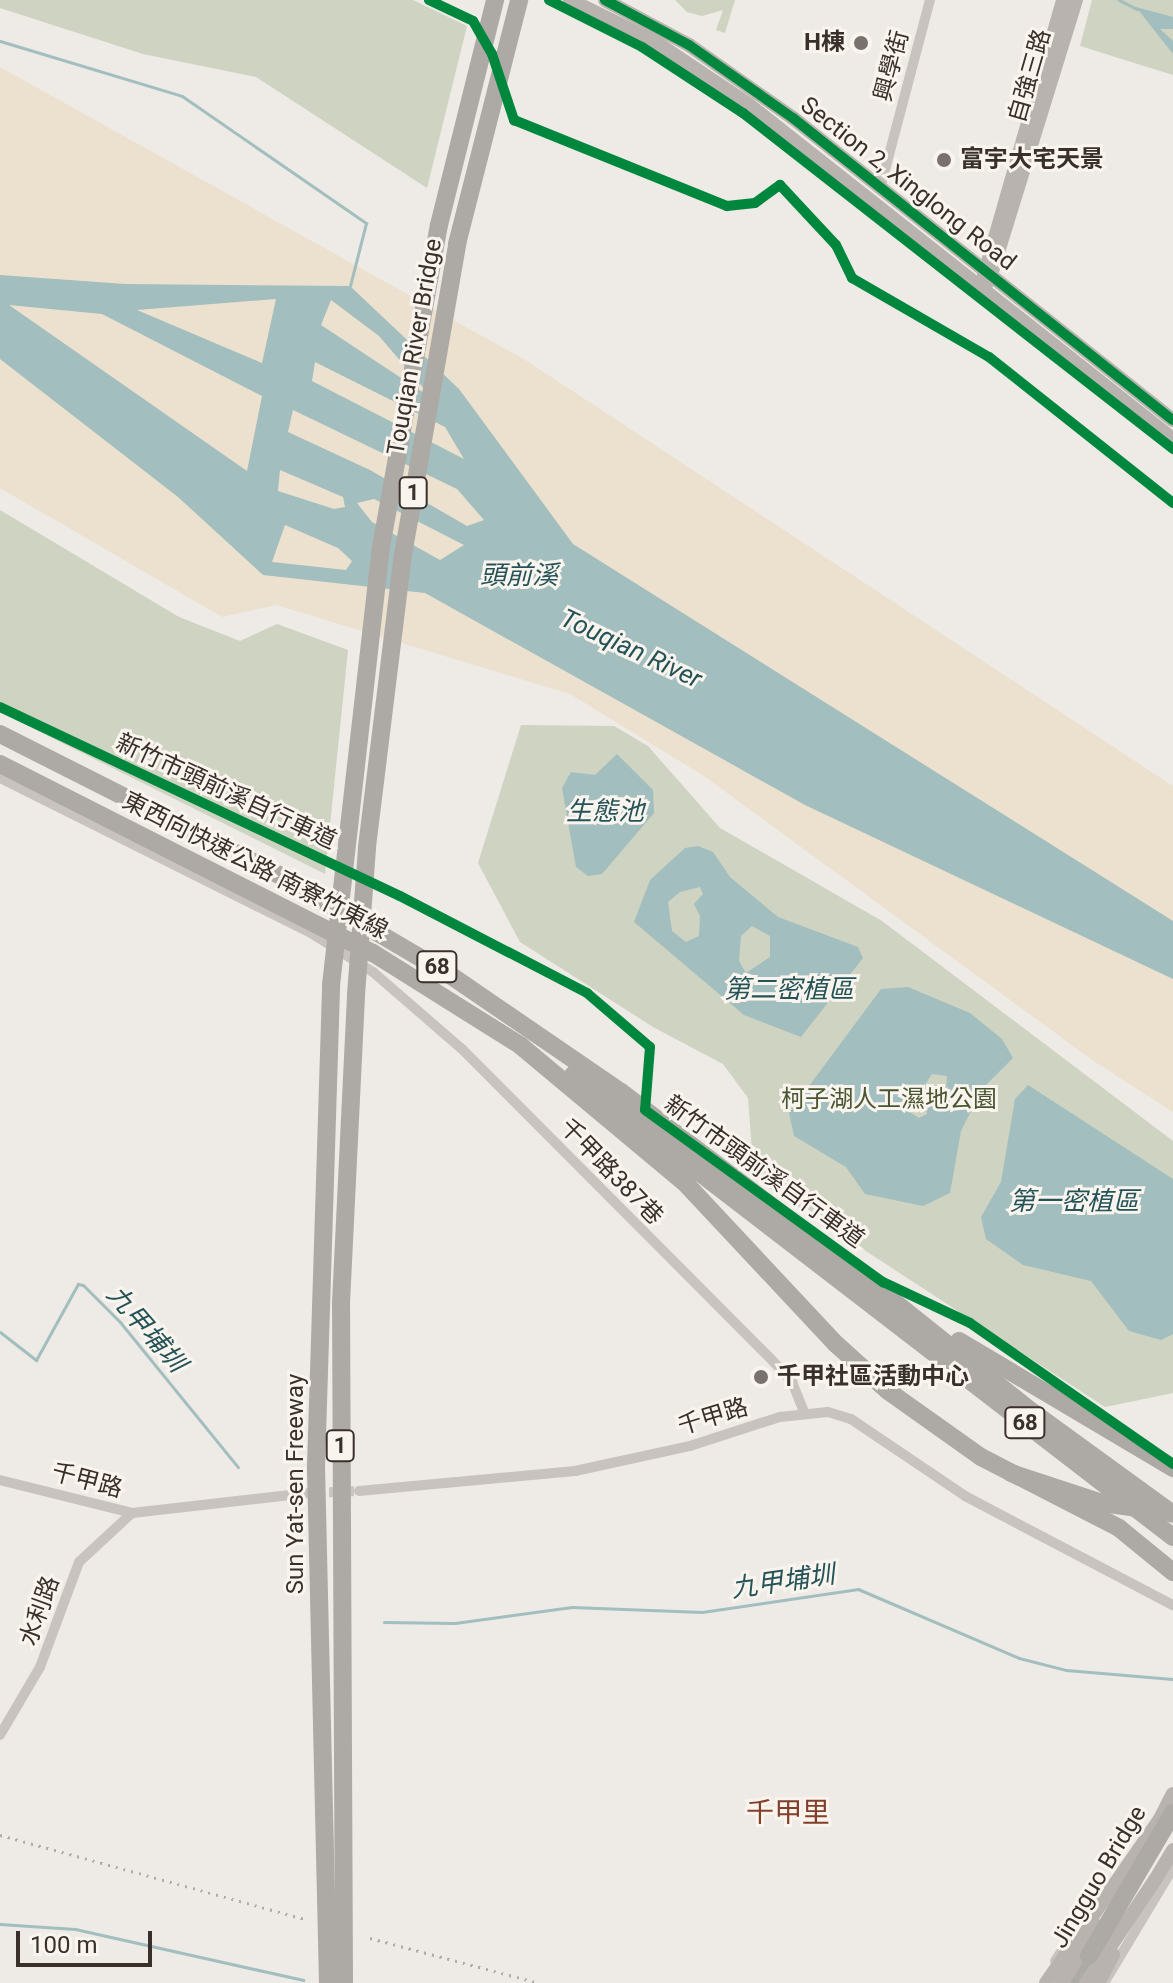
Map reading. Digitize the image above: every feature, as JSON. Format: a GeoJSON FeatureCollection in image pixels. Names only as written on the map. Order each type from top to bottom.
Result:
{"type":"FeatureCollection","features":[{"type":"Feature","properties":{"kind":"highway","name":"Touqian River Bridge"},"geometry":{"type":"LineString","coordinates":[[331,985],[381,547],[439,225],[495,0]]}},
{"type":"Feature","properties":{"kind":"highway","name":"Touqian River Bridge"},"geometry":{"type":"LineString","coordinates":[[356,995],[367,847],[403,555],[457,244],[519,0]]}},
{"type":"Feature","properties":{"kind":"highway","name":"東西向快速公路 南寮竹東線"},"geometry":{"type":"LineString","coordinates":[[0,734],[281,876],[439,968],[621,1092],[838,1257],[880,1303],[1173,1537]]}},
{"type":"Feature","properties":{"kind":"highway","name":"東西向快速公路 南寮竹東線"},"geometry":{"type":"LineString","coordinates":[[0,764],[373,953],[617,1105],[880,1303],[1173,1514]]}},
{"type":"Feature","properties":{"kind":"highway","name":"Sun Yat-sen Freeway"},"geometry":{"type":"LineString","coordinates":[[328,1983],[316,1467],[331,985]]}},
{"type":"Feature","properties":{"kind":"highway","name":"Sun Yat-sen Freeway"},"geometry":{"type":"LineString","coordinates":[[344,1983],[346,1898],[340,1319],[356,995]]}},
{"type":"Feature","properties":{"kind":"highway"},"geometry":{"type":"LineString","coordinates":[[521,1046],[687,1185],[864,1371],[916,1413],[1011,1473],[1119,1528],[1173,1572]]}},
{"type":"Feature","properties":{"kind":"highway"},"geometry":{"type":"LineString","coordinates":[[838,1257],[967,1346],[1096,1419],[1173,1468]]}},
{"type":"Feature","properties":{"kind":"highway"},"geometry":{"type":"LineString","coordinates":[[1096,1419],[1173,1478]]}},
{"type":"Feature","properties":{"kind":"highway"},"geometry":{"type":"LineString","coordinates":[[1011,1473],[1102,1503],[1173,1514]]}},
{"type":"Feature","properties":{"kind":"highway"},"geometry":{"type":"LineString","coordinates":[[1072,1983],[1125,1902],[1166,1816]]}},
{"type":"Feature","properties":{"kind":"highway"},"geometry":{"type":"LineString","coordinates":[[317,1983],[323,1828]]}},
{"type":"Feature","properties":{"kind":"highway"},"geometry":{"type":"LineString","coordinates":[[346,1898],[353,1983]]}},
{"type":"Feature","properties":{"kind":"street","name":"Section 2, Xinglong Road"},"geometry":{"type":"LineString","coordinates":[[570,0],[654,41],[748,104],[1173,420]]}},
{"type":"Feature","properties":{"kind":"street","name":"Section 2, Xinglong Road"},"geometry":{"type":"LineString","coordinates":[[605,0],[700,53],[793,118],[1173,439]]}},
{"type":"Feature","properties":{"kind":"street","name":"興學街"},"geometry":{"type":"LineString","coordinates":[[880,189],[930,0]]}},
{"type":"Feature","properties":{"kind":"street","name":"自強三路"},"geometry":{"type":"LineString","coordinates":[[987,279],[1062,0]]}},
{"type":"Feature","properties":{"kind":"street","name":"自強三路"},"geometry":{"type":"LineString","coordinates":[[987,279],[1076,0]]}},
{"type":"Feature","properties":{"kind":"street","name":"千甲路387巷"},"geometry":{"type":"LineString","coordinates":[[0,778],[311,933],[373,972],[472,1059],[770,1358],[792,1382],[804,1412]]}},
{"type":"Feature","properties":{"kind":"street","name":"千甲路"},"geometry":{"type":"LineString","coordinates":[[359,1491],[575,1471],[642,1458],[804,1412],[828,1412],[851,1419],[965,1496],[1173,1605]]}},
{"type":"Feature","properties":{"kind":"street","name":"千甲路"},"geometry":{"type":"LineString","coordinates":[[0,1480],[132,1513],[308,1493]]}},
{"type":"Feature","properties":{"kind":"street","name":"水利路"},"geometry":{"type":"LineString","coordinates":[[0,1735],[40,1667],[79,1562],[132,1513]]}},
{"type":"Feature","properties":{"kind":"street","name":"Jingguo Bridge"},"geometry":{"type":"LineString","coordinates":[[1062,1983],[1166,1816],[1173,1794]]}},
{"type":"Feature","properties":{"kind":"street"},"geometry":{"type":"LineString","coordinates":[[1044,1983],[1091,1907],[1113,1880],[1146,1851],[1173,1804]]}},
{"type":"Feature","properties":{"kind":"street"},"geometry":{"type":"LineString","coordinates":[[1044,1983],[1166,1816]]}},
{"type":"Feature","properties":{"kind":"street","name":"Jingguo Bridge"},"geometry":{"type":"LineString","coordinates":[[1086,1983],[1173,1850]]}},
{"type":"Feature","properties":{"kind":"street"},"geometry":{"type":"LineString","coordinates":[[1104,1983],[1132,1943],[1173,1868]]}},
{"type":"Feature","properties":{"kind":"street"},"geometry":{"type":"LineString","coordinates":[[1113,1880],[1133,1886],[1152,1906]]}},
{"type":"Feature","properties":{"kind":"street"},"geometry":{"type":"LineString","coordinates":[[1095,1983],[1155,1880]]}},
{"type":"Feature","properties":{"kind":"street"},"geometry":{"type":"LineString","coordinates":[[1091,1907],[1138,1932]]}},
{"type":"Feature","properties":{"kind":"street"},"geometry":{"type":"LineString","coordinates":[[1055,1983],[1082,1941],[1091,1907]]}},
{"type":"Feature","properties":{"kind":"street"},"geometry":{"type":"LineString","coordinates":[[1095,1983],[1107,1960],[1132,1943]]}},
{"type":"Feature","properties":{"kind":"green space"},"geometry":{"type":"Polygon","coordinates":[[[0,0],[413,0],[467,26],[427,188],[256,77],[143,54],[0,8],[0,0]]]}},
{"type":"Feature","properties":{"kind":"green space"},"geometry":{"type":"Polygon","coordinates":[[[675,0],[735,0],[725,33],[716,30],[723,10],[702,16],[687,12],[675,0]]]}},
{"type":"Feature","properties":{"kind":"green space"},"geometry":{"type":"Polygon","coordinates":[[[1092,0],[1173,0],[1173,75],[1080,46],[1092,0]]]}},
{"type":"Feature","properties":{"kind":"green space"},"geometry":{"type":"Polygon","coordinates":[[[0,510],[179,617],[240,641],[277,624],[348,650],[325,874],[0,712],[0,510]]]}},
{"type":"Feature","properties":{"kind":"green space","name":"柯子湖人工濕地公園"},"geometry":{"type":"Polygon","coordinates":[[[521,725],[614,726],[648,746],[720,828],[882,921],[1173,1141],[1173,1393],[1105,1407],[754,1178],[748,1098],[723,1064],[653,1027],[520,942],[478,863],[521,725]]]}},
{"type":"Feature","properties":{"kind":"sand"},"geometry":{"type":"Polygon","coordinates":[[[0,67],[527,361],[1173,786],[1173,1112],[1095,1062],[704,776],[570,694],[276,605],[222,617],[0,488],[0,67]]]}},
{"type":"Feature","properties":{"kind":"water"},"geometry":{"type":"Polygon","coordinates":[[[1136,7],[1173,17],[1173,29],[1160,29],[1173,41],[1173,54],[1136,7]]]}},
{"type":"Feature","properties":{"kind":"water","name":"頭前溪"},"geometry":{"type":"Polygon","coordinates":[[[0,275],[125,284],[350,286],[459,389],[573,544],[1173,921],[1173,979],[805,805],[425,593],[263,575],[178,497],[0,359],[0,275]],[[276,299],[137,310],[262,363],[276,299]],[[331,300],[321,325],[433,399],[379,336],[331,300]],[[9,305],[247,471],[262,396],[102,314],[9,305]],[[315,362],[312,381],[464,459],[445,427],[315,362]],[[293,410],[288,432],[370,470],[467,526],[484,520],[457,489],[293,410]],[[280,470],[278,491],[334,509],[345,507],[343,497],[280,470]],[[374,499],[357,503],[372,522],[440,560],[464,545],[374,499]],[[285,525],[272,562],[346,570],[352,561],[338,548],[285,525]]]}},
{"type":"Feature","properties":{"kind":"water","name":"生態池"},"geometry":{"type":"Polygon","coordinates":[[[617,754],[653,790],[654,813],[602,874],[588,876],[576,867],[562,788],[571,772],[595,775],[617,754]]]}},
{"type":"Feature","properties":{"kind":"water","name":"第二密植區"},"geometry":{"type":"Polygon","coordinates":[[[698,846],[713,852],[730,877],[778,917],[858,947],[863,958],[801,1037],[744,1015],[634,922],[650,880],[685,848],[698,846]],[[700,887],[680,892],[668,902],[672,931],[686,942],[699,936],[700,916],[694,904],[703,894],[700,887]],[[752,926],[741,936],[739,961],[746,973],[770,957],[770,936],[752,926]]]}},
{"type":"Feature","properties":{"kind":"water"},"geometry":{"type":"Polygon","coordinates":[[[908,987],[970,1013],[1002,1039],[1013,1058],[982,1089],[961,1131],[950,1193],[923,1206],[865,1194],[846,1167],[794,1136],[789,1113],[881,989],[908,987]],[[932,1074],[921,1091],[908,1095],[908,1111],[919,1118],[927,1114],[925,1103],[946,1092],[947,1076],[932,1074]]]}},
{"type":"Feature","properties":{"kind":"water","name":"第一密植區"},"geometry":{"type":"Polygon","coordinates":[[[1028,1085],[1173,1179],[1173,1334],[1161,1340],[1129,1331],[1091,1281],[1023,1265],[986,1239],[981,1217],[1001,1182],[1015,1099],[1028,1085]]]}},
{"type":"Feature","properties":{"kind":"waterway"},"geometry":{"type":"LineString","coordinates":[[1119,0],[1137,9]]}},
{"type":"Feature","properties":{"kind":"waterway"},"geometry":{"type":"LineString","coordinates":[[0,41],[182,96],[366,223],[350,286]]}},
{"type":"Feature","properties":{"kind":"waterway","name":"九甲埔圳"},"geometry":{"type":"LineString","coordinates":[[0,1332],[36,1360],[78,1284],[83,1285],[120,1322],[238,1467]]}},
{"type":"Feature","properties":{"kind":"waterway","name":"九甲埔圳"},"geometry":{"type":"LineString","coordinates":[[384,1622],[455,1623],[572,1607],[702,1612],[858,1589],[1019,1658],[1066,1670],[1173,1679]]}},
{"type":"Feature","properties":{"kind":"waterway"},"geometry":{"type":"LineString","coordinates":[[0,1924],[75,1929],[303,1980]]}},
{"type":"Feature","properties":{"kind":"tunnel"},"geometry":{"type":"LineString","coordinates":[[314,1493],[359,1491]]}},
{"type":"Feature","properties":{"kind":"railway"},"geometry":{"type":"LineString","coordinates":[[0,1835],[306,1919]]}},
{"type":"Feature","properties":{"kind":"railway"},"geometry":{"type":"LineString","coordinates":[[370,1938],[539,1983]]}},
{"type":"Feature","properties":{"kind":"cycle path"},"geometry":{"type":"LineString","coordinates":[[429,0],[473,21],[492,54],[514,120],[727,206],[755,203],[780,185],[836,245],[852,278],[989,357],[1173,503]]}},
{"type":"Feature","properties":{"kind":"cycle path"},"geometry":{"type":"LineString","coordinates":[[549,0],[642,47],[743,113],[1173,449]]}},
{"type":"Feature","properties":{"kind":"cycle path"},"geometry":{"type":"LineString","coordinates":[[605,0],[689,45],[793,118],[1173,420]]}},
{"type":"Feature","properties":{"kind":"cycle path","name":"新竹市頭前溪自行車道"},"geometry":{"type":"LineString","coordinates":[[0,707],[400,896],[587,993],[650,1047],[645,1110],[883,1282],[970,1323],[1173,1464]]}},
{"type":"Feature","properties":{"kind":"place","name":"H棟"},"geometry":{"type":"Point","coordinates":[861,43]}},
{"type":"Feature","properties":{"kind":"place","name":"富宇大宅天景"},"geometry":{"type":"Point","coordinates":[944,160]}},
{"type":"Feature","properties":{"kind":"place","name":"千甲社區活動中心"},"geometry":{"type":"Point","coordinates":[761,1377]}},
{"type":"Feature","properties":{"kind":"district","name":"千甲里"},"geometry":{"type":"Point","coordinates":[788,1813]}},
{"type":"Feature","properties":{"kind":"water label","name":"Touqian River"},"geometry":{"type":"Point","coordinates":[631,649]}}]}
